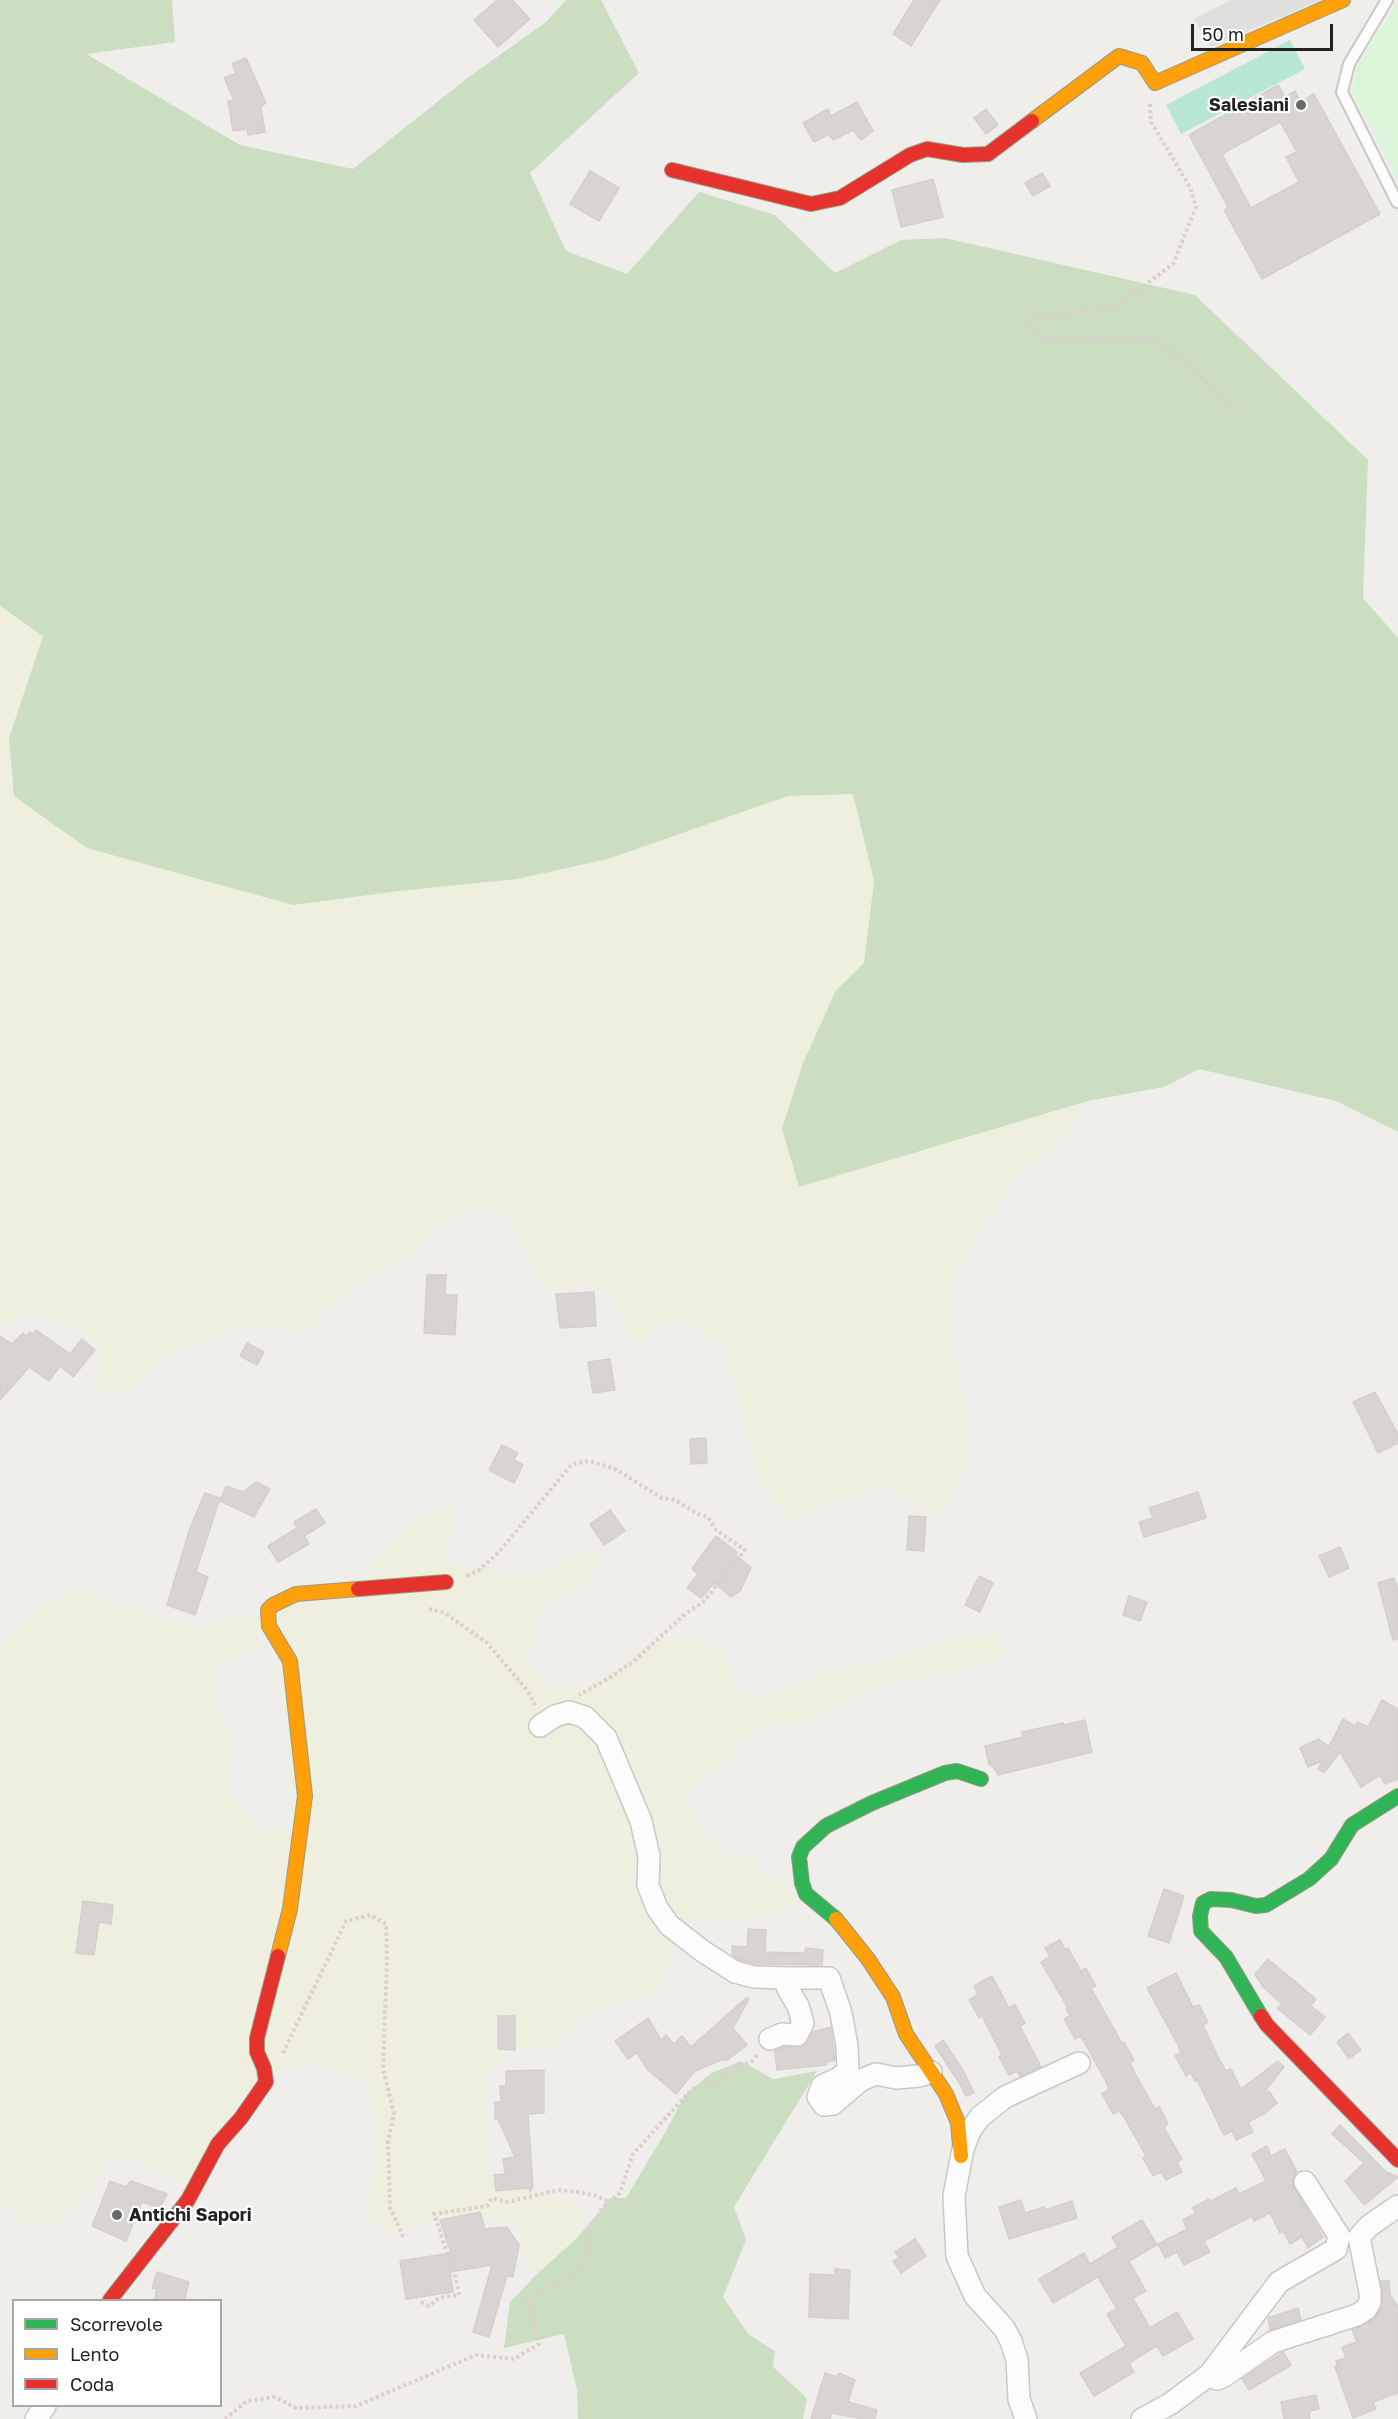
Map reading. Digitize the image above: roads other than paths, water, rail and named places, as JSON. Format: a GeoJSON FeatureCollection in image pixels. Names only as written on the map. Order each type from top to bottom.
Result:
{"type":"FeatureCollection","features":[{"type":"Feature","properties":{"kind":"street"},"geometry":{"type":"LineString","coordinates":[[672,170],[811,204],[840,198],[910,155],[927,149],[963,155],[988,154],[1119,56],[1142,63],[1155,83],[1343,0]]}},
{"type":"Feature","properties":{"kind":"street"},"geometry":{"type":"LineString","coordinates":[[112,2299],[188,2200],[218,2144],[241,2118],[266,2082],[264,2068],[257,2052],[257,2038],[290,1909],[305,1796],[290,1661],[269,1626],[268,1611],[273,1605],[297,1593],[446,1582]]}},
{"type":"Feature","properties":{"kind":"street"},"geometry":{"type":"LineString","coordinates":[[547,1721],[569,1712],[585,1717],[606,1738],[641,1821],[649,1856],[648,1885],[657,1908],[669,1925],[701,1950],[735,1972],[754,1977],[829,1978],[842,2013],[848,2070],[839,2078],[822,2086],[818,2097],[824,2105],[833,2104],[861,2080],[876,2074],[896,2078],[919,2076],[931,2072]]}},
{"type":"Feature","properties":{"kind":"street"},"geometry":{"type":"LineString","coordinates":[[961,2156],[958,2123],[953,2106],[906,2034],[893,1997],[868,1959],[838,1921],[806,1894],[802,1883],[799,1857],[803,1847],[826,1826],[872,1803],[945,1773],[957,1771],[981,1779]]}},
{"type":"Feature","properties":{"kind":"street"},"geometry":{"type":"LineString","coordinates":[[1398,1796],[1352,1825],[1331,1859],[1290,1892],[1266,1905],[1256,1906],[1231,1900],[1211,1899],[1203,1903],[1200,1916],[1201,1931],[1226,1957],[1267,2025],[1398,2160]]}},
{"type":"Feature","properties":{"kind":"street"},"geometry":{"type":"LineString","coordinates":[[770,2039],[782,2034],[797,2035],[803,2023],[798,2006],[787,1987],[786,1978]]}},
{"type":"Feature","properties":{"kind":"street"},"geometry":{"type":"LineString","coordinates":[[1026,2419],[1019,2399],[1017,2360],[1011,2341],[1004,2328],[975,2296],[957,2256],[954,2196],[961,2156],[970,2131],[980,2117],[1005,2097],[1079,2063]]}},
{"type":"Feature","properties":{"kind":"street"},"geometry":{"type":"LineString","coordinates":[[1145,2418],[1170,2404],[1209,2374],[1279,2282],[1336,2249],[1338,2236],[1305,2182]]}},
{"type":"Feature","properties":{"kind":"street"},"geometry":{"type":"LineString","coordinates":[[1209,2374],[1217,2379],[1273,2342],[1358,2315],[1366,2309],[1370,2302],[1370,2292],[1359,2237],[1361,2232],[1398,2206]]}},
{"type":"Feature","properties":{"kind":"lane"},"geometry":{"type":"LineString","coordinates":[[1387,0],[1349,64],[1342,92],[1397,202]]}},
{"type":"Feature","properties":{"kind":"place","name":"Salesiani"},"geometry":{"type":"Point","coordinates":[1301,105]}},
{"type":"Feature","properties":{"kind":"place","name":"Antichi Sapori"},"geometry":{"type":"Point","coordinates":[117,2215]}}]}
